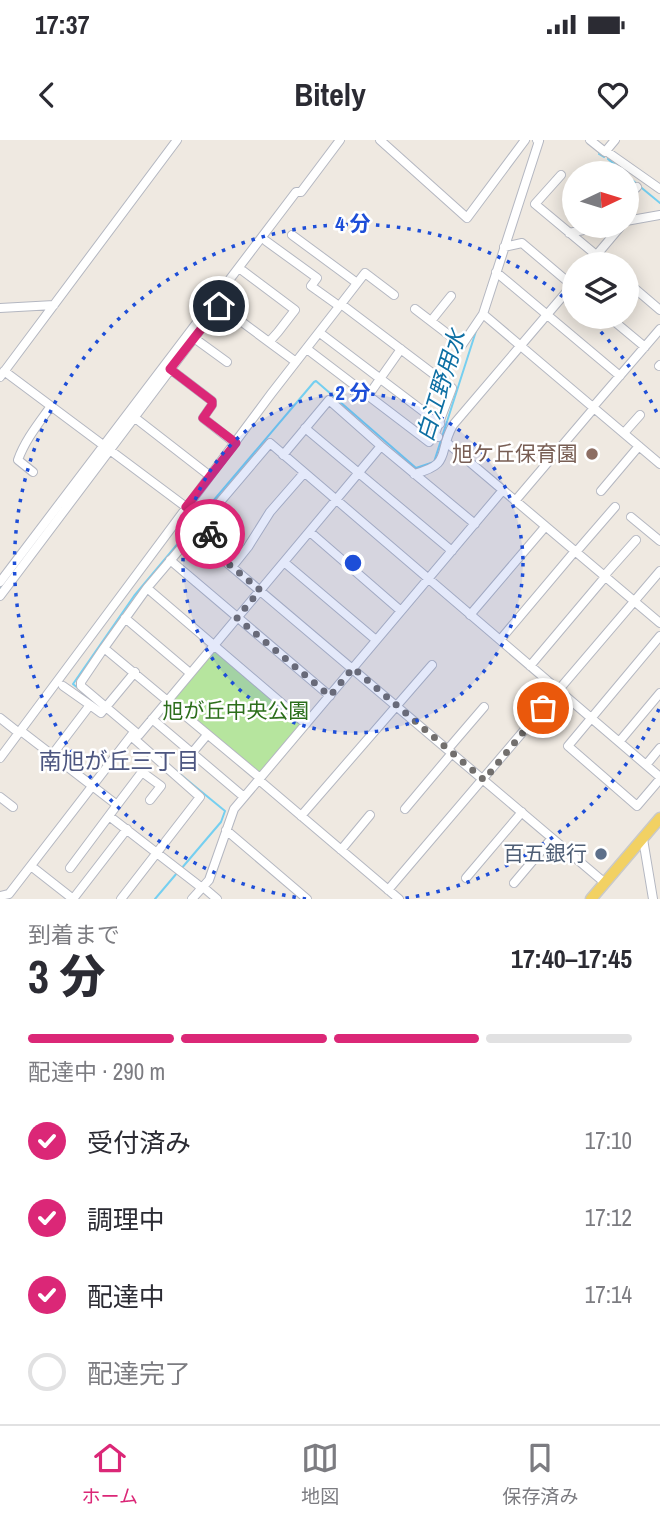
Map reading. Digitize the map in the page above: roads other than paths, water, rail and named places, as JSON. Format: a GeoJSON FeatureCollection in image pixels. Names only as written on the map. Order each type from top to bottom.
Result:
{"type":"FeatureCollection","features":[{"type":"Feature","properties":{"kind":"main road"},"geometry":{"type":"LineString","coordinates":[[591,899],[660,818]]}},
{"type":"Feature","properties":{"kind":"street"},"geometry":{"type":"LineString","coordinates":[[177,140],[2,374],[51,406],[186,507],[203,522],[219,556],[605,883]]}},
{"type":"Feature","properties":{"kind":"street"},"geometry":{"type":"LineString","coordinates":[[0,596],[129,414],[340,140]]}},
{"type":"Feature","properties":{"kind":"street"},"geometry":{"type":"LineString","coordinates":[[380,140],[467,218],[525,140]]}},
{"type":"Feature","properties":{"kind":"street"},"geometry":{"type":"LineString","coordinates":[[415,309],[463,345],[482,316],[539,141],[537,140]]}},
{"type":"Feature","properties":{"kind":"street"},"geometry":{"type":"LineString","coordinates":[[590,140],[660,189]]}},
{"type":"Feature","properties":{"kind":"street"},"geometry":{"type":"LineString","coordinates":[[606,151],[615,140]]}},
{"type":"Feature","properties":{"kind":"street"},"geometry":{"type":"LineString","coordinates":[[561,175],[535,204],[562,227]]}},
{"type":"Feature","properties":{"kind":"street"},"geometry":{"type":"LineString","coordinates":[[639,219],[660,215]]}},
{"type":"Feature","properties":{"kind":"street"},"geometry":{"type":"LineString","coordinates":[[292,234],[357,283]]}},
{"type":"Feature","properties":{"kind":"street"},"geometry":{"type":"LineString","coordinates":[[575,238],[592,252]]}},
{"type":"Feature","properties":{"kind":"street"},"geometry":{"type":"LineString","coordinates":[[600,252],[611,238]]}},
{"type":"Feature","properties":{"kind":"street"},"geometry":{"type":"LineString","coordinates":[[266,241],[317,278],[311,286],[452,388],[434,436],[429,442],[307,349]]}},
{"type":"Feature","properties":{"kind":"street"},"geometry":{"type":"LineString","coordinates":[[504,247],[522,243],[562,276]]}},
{"type":"Feature","properties":{"kind":"street"},"geometry":{"type":"LineString","coordinates":[[243,271],[295,310],[269,342]]}},
{"type":"Feature","properties":{"kind":"street"},"geometry":{"type":"LineString","coordinates":[[496,272],[620,376]]}},
{"type":"Feature","properties":{"kind":"street"},"geometry":{"type":"LineString","coordinates":[[0,758],[186,507],[365,273],[394,295]]}},
{"type":"Feature","properties":{"kind":"street"},"geometry":{"type":"LineString","coordinates":[[639,292],[660,310]]}},
{"type":"Feature","properties":{"kind":"street"},"geometry":{"type":"LineString","coordinates":[[431,321],[452,296]]}},
{"type":"Feature","properties":{"kind":"street"},"geometry":{"type":"LineString","coordinates":[[414,474],[435,467],[442,458],[453,425],[562,297]]}},
{"type":"Feature","properties":{"kind":"street"},"geometry":{"type":"LineString","coordinates":[[0,308],[54,305]]}},
{"type":"Feature","properties":{"kind":"street"},"geometry":{"type":"LineString","coordinates":[[0,582],[106,448],[134,417],[219,305],[296,362]]}},
{"type":"Feature","properties":{"kind":"street"},"geometry":{"type":"LineString","coordinates":[[482,316],[657,462],[660,451]]}},
{"type":"Feature","properties":{"kind":"street"},"geometry":{"type":"LineString","coordinates":[[623,329],[645,347]]}},
{"type":"Feature","properties":{"kind":"street"},"geometry":{"type":"LineString","coordinates":[[516,500],[660,329]]}},
{"type":"Feature","properties":{"kind":"street"},"geometry":{"type":"LineString","coordinates":[[320,333],[440,424]]}},
{"type":"Feature","properties":{"kind":"street"},"geometry":{"type":"LineString","coordinates":[[194,338],[226,362]]}},
{"type":"Feature","properties":{"kind":"street"},"geometry":{"type":"LineString","coordinates":[[368,396],[401,349]]}},
{"type":"Feature","properties":{"kind":"street"},"geometry":{"type":"LineString","coordinates":[[170,369],[212,401],[203,418],[236,443]]}},
{"type":"Feature","properties":{"kind":"street"},"geometry":{"type":"LineString","coordinates":[[283,455],[329,400],[475,524]]}},
{"type":"Feature","properties":{"kind":"street"},"geometry":{"type":"LineString","coordinates":[[33,472],[18,460],[27,439],[51,406]]}},
{"type":"Feature","properties":{"kind":"street"},"geometry":{"type":"LineString","coordinates":[[624,433],[640,415]]}},
{"type":"Feature","properties":{"kind":"street"},"geometry":{"type":"LineString","coordinates":[[134,417],[211,476]]}},
{"type":"Feature","properties":{"kind":"street"},"geometry":{"type":"LineString","coordinates":[[305,428],[452,551]]}},
{"type":"Feature","properties":{"kind":"street"},"geometry":{"type":"LineString","coordinates":[[434,436],[446,440],[660,623]]}},
{"type":"Feature","properties":{"kind":"street"},"geometry":{"type":"LineString","coordinates":[[121,899],[200,797],[103,709],[81,686],[81,682],[147,588],[270,443],[336,501],[500,640],[591,718],[618,742],[646,765],[660,778],[637,806],[568,746],[591,718],[660,636]]}},
{"type":"Feature","properties":{"kind":"street"},"geometry":{"type":"LineString","coordinates":[[133,734],[139,735],[381,446]]}},
{"type":"Feature","properties":{"kind":"street"},"geometry":{"type":"LineString","coordinates":[[601,491],[639,446]]}},
{"type":"Feature","properties":{"kind":"street"},"geometry":{"type":"LineString","coordinates":[[232,567],[270,512],[304,473]]}},
{"type":"Feature","properties":{"kind":"street"},"geometry":{"type":"LineString","coordinates":[[192,899],[209,880],[234,808],[503,490]]}},
{"type":"Feature","properties":{"kind":"street"},"geometry":{"type":"LineString","coordinates":[[500,640],[615,508]]}},
{"type":"Feature","properties":{"kind":"street"},"geometry":{"type":"LineString","coordinates":[[631,517],[660,541]]}},
{"type":"Feature","properties":{"kind":"street"},"geometry":{"type":"LineString","coordinates":[[470,615],[545,527]]}},
{"type":"Feature","properties":{"kind":"street"},"geometry":{"type":"LineString","coordinates":[[310,532],[401,611]]}},
{"type":"Feature","properties":{"kind":"street"},"geometry":{"type":"LineString","coordinates":[[530,666],[636,540]]}},
{"type":"Feature","properties":{"kind":"street"},"geometry":{"type":"LineString","coordinates":[[170,560],[330,696]]}},
{"type":"Feature","properties":{"kind":"street"},"geometry":{"type":"LineString","coordinates":[[284,562],[376,640]]}},
{"type":"Feature","properties":{"kind":"street"},"geometry":{"type":"LineString","coordinates":[[382,899],[660,572]]}},
{"type":"Feature","properties":{"kind":"street"},"geometry":{"type":"LineString","coordinates":[[147,588],[306,723]]}},
{"type":"Feature","properties":{"kind":"street"},"geometry":{"type":"LineString","coordinates":[[125,618],[190,673]]}},
{"type":"Feature","properties":{"kind":"street"},"geometry":{"type":"LineString","coordinates":[[104,648],[399,899]]}},
{"type":"Feature","properties":{"kind":"street"},"geometry":{"type":"LineString","coordinates":[[301,816],[432,665]]}},
{"type":"Feature","properties":{"kind":"street"},"geometry":{"type":"LineString","coordinates":[[103,709],[135,672]]}},
{"type":"Feature","properties":{"kind":"street"},"geometry":{"type":"LineString","coordinates":[[63,686],[90,705],[103,709]]}},
{"type":"Feature","properties":{"kind":"street"},"geometry":{"type":"LineString","coordinates":[[618,742],[660,693]]}},
{"type":"Feature","properties":{"kind":"street"},"geometry":{"type":"LineString","coordinates":[[52,755],[90,705]]}},
{"type":"Feature","properties":{"kind":"street"},"geometry":{"type":"LineString","coordinates":[[405,809],[484,707]]}},
{"type":"Feature","properties":{"kind":"street"},"geometry":{"type":"LineString","coordinates":[[0,718],[117,805]]}},
{"type":"Feature","properties":{"kind":"street"},"geometry":{"type":"LineString","coordinates":[[152,719],[244,797]]}},
{"type":"Feature","properties":{"kind":"street"},"geometry":{"type":"LineString","coordinates":[[8,896],[133,734]]}},
{"type":"Feature","properties":{"kind":"street"},"geometry":{"type":"LineString","coordinates":[[192,753],[207,735]]}},
{"type":"Feature","properties":{"kind":"street"},"geometry":{"type":"LineString","coordinates":[[646,765],[660,748]]}},
{"type":"Feature","properties":{"kind":"street"},"geometry":{"type":"LineString","coordinates":[[70,868],[142,772],[161,786],[150,800]]}},
{"type":"Feature","properties":{"kind":"street"},"geometry":{"type":"LineString","coordinates":[[0,797],[13,807]]}},
{"type":"Feature","properties":{"kind":"street"},"geometry":{"type":"LineString","coordinates":[[466,878],[522,812]]}},
{"type":"Feature","properties":{"kind":"street"},"geometry":{"type":"LineString","coordinates":[[341,850],[370,815]]}},
{"type":"Feature","properties":{"kind":"street"},"geometry":{"type":"LineString","coordinates":[[109,816],[217,899]]}},
{"type":"Feature","properties":{"kind":"street"},"geometry":{"type":"LineString","coordinates":[[31,866],[73,899],[127,829]]}},
{"type":"Feature","properties":{"kind":"street"},"geometry":{"type":"LineString","coordinates":[[226,830],[307,899]]}},
{"type":"Feature","properties":{"kind":"street"},"geometry":{"type":"LineString","coordinates":[[514,883],[552,838]]}},
{"type":"Feature","properties":{"kind":"street"},"geometry":{"type":"LineString","coordinates":[[643,839],[653,899]]}},
{"type":"Feature","properties":{"kind":"waterway","name":"白江野用水"},"geometry":{"type":"LineString","coordinates":[[599,154],[604,157]]}},
{"type":"Feature","properties":{"kind":"waterway","name":"白江野用水"},"geometry":{"type":"LineString","coordinates":[[639,186],[660,203]]}},
{"type":"Feature","properties":{"kind":"waterway","name":"白江野用水"},"geometry":{"type":"LineString","coordinates":[[202,514],[316,381],[416,468],[434,462],[477,328]]}},
{"type":"Feature","properties":{"kind":"waterway","name":"白江野用水"},"geometry":{"type":"LineString","coordinates":[[79,689],[73,684],[134,596],[196,522]]}},
{"type":"Feature","properties":{"kind":"waterway"},"geometry":{"type":"LineString","coordinates":[[0,589],[48,525]]}},
{"type":"Feature","properties":{"kind":"waterway","name":"白江野用水"},"geometry":{"type":"LineString","coordinates":[[175,770],[225,811],[221,822],[181,869]]}},
{"type":"Feature","properties":{"kind":"waterway","name":"白江野用水"},"geometry":{"type":"LineString","coordinates":[[155,899],[177,873]]}},
{"type":"Feature","properties":{"kind":"place","name":"旭ケ丘保育園"},"geometry":{"type":"Point","coordinates":[592,454]}},
{"type":"Feature","properties":{"kind":"place","name":"百五銀行"},"geometry":{"type":"Point","coordinates":[601,854]}},
{"type":"Feature","properties":{"kind":"district","name":"南旭が丘三丁目"},"geometry":{"type":"Point","coordinates":[119,761]}},
{"type":"Feature","properties":{"kind":"park label","name":"旭が丘中央公園"},"geometry":{"type":"Point","coordinates":[236,711]}}]}
